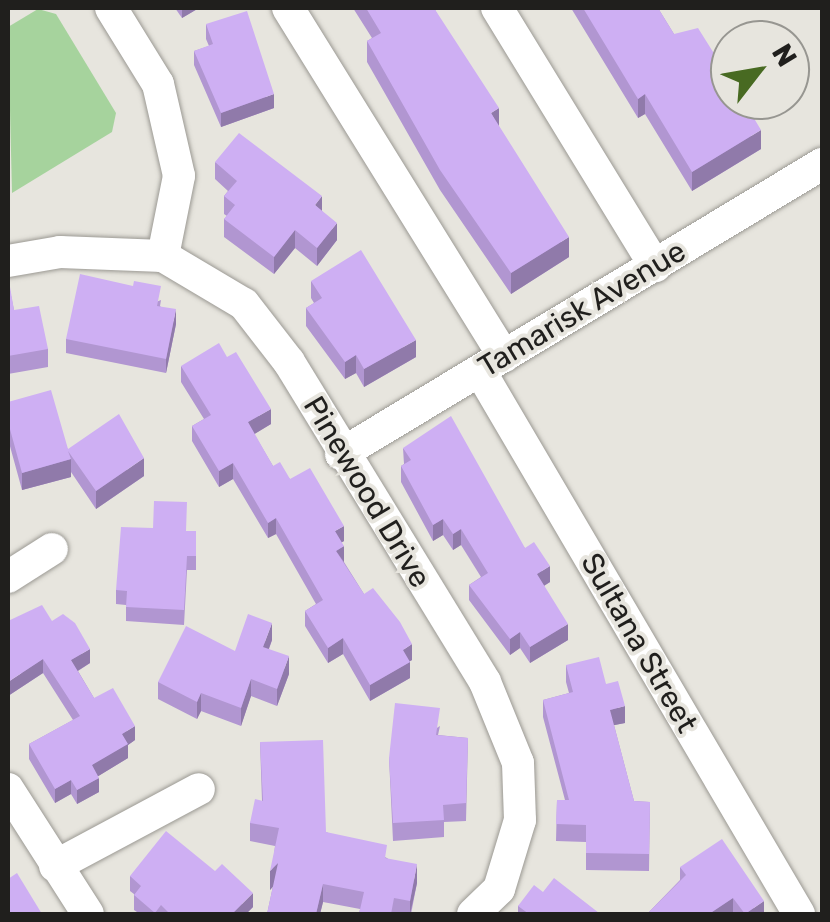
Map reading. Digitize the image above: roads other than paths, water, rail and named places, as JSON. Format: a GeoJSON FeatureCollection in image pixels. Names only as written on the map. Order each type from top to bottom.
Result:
{"type":"FeatureCollection","features":[{"type":"Feature","properties":{"kind":"street"},"geometry":{"type":"LineString","coordinates":[[110,8],[158,84],[179,176],[164,256]]}},
{"type":"Feature","properties":{"kind":"street","name":"Sultana Street"},"geometry":{"type":"LineString","coordinates":[[288,8],[799,914]]}},
{"type":"Feature","properties":{"kind":"street"},"geometry":{"type":"LineString","coordinates":[[497,8],[655,266]]}},
{"type":"Feature","properties":{"kind":"street","name":"Tamarisk Avenue"},"geometry":{"type":"LineString","coordinates":[[341,454],[822,164]]}},
{"type":"Feature","properties":{"kind":"street","name":"Pinewood Drive"},"geometry":{"type":"LineString","coordinates":[[8,261],[60,252],[164,256],[244,304],[289,362],[341,454],[485,682],[518,763],[520,820],[499,890],[473,914]]}},
{"type":"Feature","properties":{"kind":"street"},"geometry":{"type":"LineString","coordinates":[[8,576],[52,549]]}},
{"type":"Feature","properties":{"kind":"street"},"geometry":{"type":"LineString","coordinates":[[55,866],[199,788]]}},
{"type":"Feature","properties":{"kind":"street"},"geometry":{"type":"LineString","coordinates":[[8,789],[88,914]]}}]}
